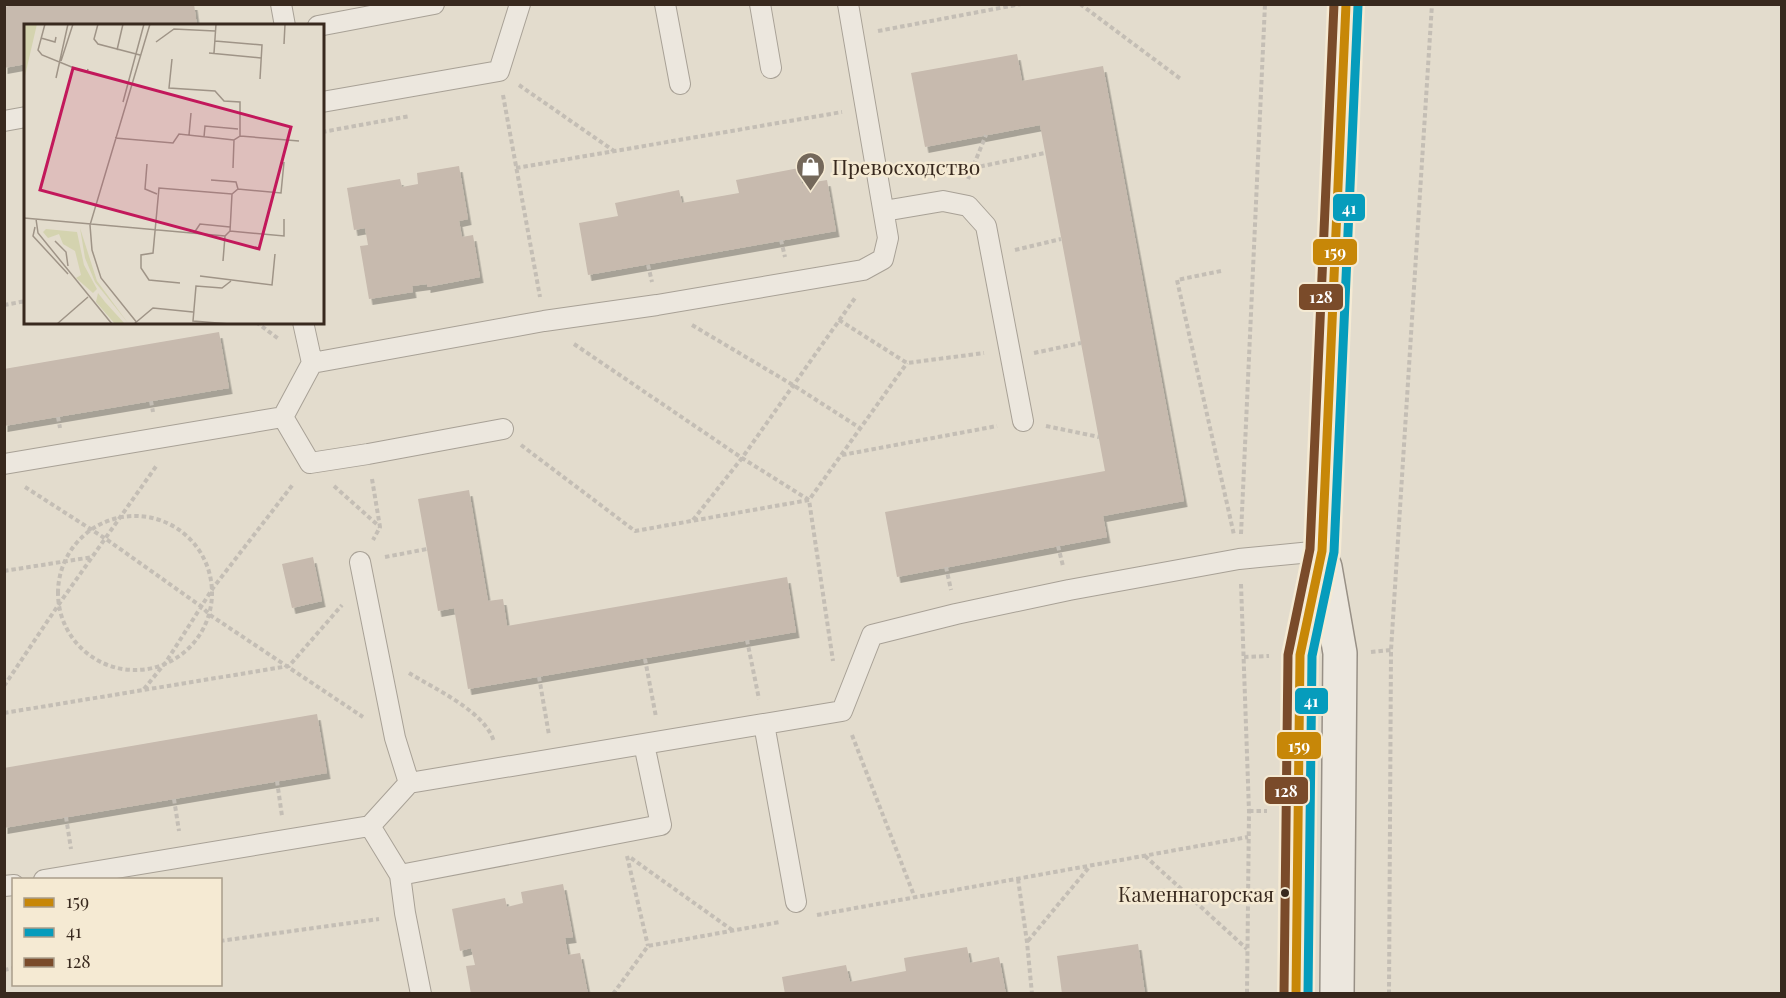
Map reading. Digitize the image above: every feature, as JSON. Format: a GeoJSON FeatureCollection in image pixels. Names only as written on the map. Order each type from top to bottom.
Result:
{"type":"FeatureCollection","features":[{"type":"Feature","properties":{"kind":"main road"},"geometry":{"type":"LineString","coordinates":[[1296,993],[1300,655],[1322,550],[1346,4]]}},
{"type":"Feature","properties":{"kind":"main road"},"geometry":{"type":"LineString","coordinates":[[1322,550],[1340,652],[1337,993]]}},
{"type":"Feature","properties":{"kind":"lane"},"geometry":{"type":"LineString","coordinates":[[281,4],[285,24]]}},
{"type":"Feature","properties":{"kind":"lane"},"geometry":{"type":"LineString","coordinates":[[324,25],[434,4]]}},
{"type":"Feature","properties":{"kind":"lane"},"geometry":{"type":"LineString","coordinates":[[324,102],[499,71],[520,4]]}},
{"type":"Feature","properties":{"kind":"lane"},"geometry":{"type":"LineString","coordinates":[[665,4],[680,84]]}},
{"type":"Feature","properties":{"kind":"lane"},"geometry":{"type":"LineString","coordinates":[[760,4],[771,68]]}},
{"type":"Feature","properties":{"kind":"lane"},"geometry":{"type":"LineString","coordinates":[[312,363],[544,321],[657,305],[863,270],[883,259],[888,238],[848,4]]}},
{"type":"Feature","properties":{"kind":"lane"},"geometry":{"type":"LineString","coordinates":[[4,120],[24,117]]}},
{"type":"Feature","properties":{"kind":"lane"},"geometry":{"type":"LineString","coordinates":[[884,211],[943,201],[968,206],[986,226],[1023,421]]}},
{"type":"Feature","properties":{"kind":"lane"},"geometry":{"type":"LineString","coordinates":[[283,417],[312,363],[303,324]]}},
{"type":"Feature","properties":{"kind":"lane"},"geometry":{"type":"LineString","coordinates":[[4,464],[283,417]]}},
{"type":"Feature","properties":{"kind":"lane"},"geometry":{"type":"LineString","coordinates":[[283,417],[310,463],[503,429]]}},
{"type":"Feature","properties":{"kind":"lane"},"geometry":{"type":"LineString","coordinates":[[50,878],[370,826],[409,783],[842,711],[872,635],[1069,590],[1239,559],[1322,550]]}},
{"type":"Feature","properties":{"kind":"lane"},"geometry":{"type":"LineString","coordinates":[[362,571],[395,738],[409,783]]}},
{"type":"Feature","properties":{"kind":"lane"},"geometry":{"type":"LineString","coordinates":[[764,724],[796,902]]}},
{"type":"Feature","properties":{"kind":"lane"},"geometry":{"type":"LineString","coordinates":[[400,875],[661,825],[652,743]]}},
{"type":"Feature","properties":{"kind":"lane"},"geometry":{"type":"LineString","coordinates":[[370,826],[400,875],[421,993]]}},
{"type":"Feature","properties":{"kind":"path"},"geometry":{"type":"LineString","coordinates":[[854,35],[1021,4]]}},
{"type":"Feature","properties":{"kind":"path"},"geometry":{"type":"LineString","coordinates":[[1080,4],[1182,80]]}},
{"type":"Feature","properties":{"kind":"path"},"geometry":{"type":"LineString","coordinates":[[1247,993],[1249,811],[1239,559],[1265,4]]}},
{"type":"Feature","properties":{"kind":"path"},"geometry":{"type":"LineString","coordinates":[[1389,993],[1391,650],[1432,4]]}},
{"type":"Feature","properties":{"kind":"path"},"geometry":{"type":"LineString","coordinates":[[499,71],[614,151]]}},
{"type":"Feature","properties":{"kind":"path"},"geometry":{"type":"LineString","coordinates":[[499,71],[544,321],[569,341],[742,458],[809,500]]}},
{"type":"Feature","properties":{"kind":"path"},"geometry":{"type":"LineString","coordinates":[[516,168],[865,108]]}},
{"type":"Feature","properties":{"kind":"path"},"geometry":{"type":"LineString","coordinates":[[958,204],[986,135]]}},
{"type":"Feature","properties":{"kind":"path"},"geometry":{"type":"LineString","coordinates":[[973,168],[1045,153]]}},
{"type":"Feature","properties":{"kind":"path"},"geometry":{"type":"LineString","coordinates":[[991,255],[1061,239]]}},
{"type":"Feature","properties":{"kind":"path"},"geometry":{"type":"LineString","coordinates":[[693,521],[742,458],[883,259]]}},
{"type":"Feature","properties":{"kind":"path"},"geometry":{"type":"LineString","coordinates":[[1221,271],[1177,280],[1239,559]]}},
{"type":"Feature","properties":{"kind":"path"},"geometry":{"type":"LineString","coordinates":[[4,305],[24,301]]}},
{"type":"Feature","properties":{"kind":"path"},"geometry":{"type":"LineString","coordinates":[[657,305],[793,385],[860,428]]}},
{"type":"Feature","properties":{"kind":"path"},"geometry":{"type":"LineString","coordinates":[[839,321],[907,363],[1010,353],[1081,343]]}},
{"type":"Feature","properties":{"kind":"path"},"geometry":{"type":"LineString","coordinates":[[503,429],[528,452],[634,531],[809,500],[907,363]]}},
{"type":"Feature","properties":{"kind":"path"},"geometry":{"type":"LineString","coordinates":[[842,455],[1023,421],[1098,437]]}},
{"type":"Feature","properties":{"kind":"path"},"geometry":{"type":"LineString","coordinates":[[4,686],[178,435]]}},
{"type":"Feature","properties":{"kind":"path"},"geometry":{"type":"LineString","coordinates":[[144,689],[166,662],[213,588],[310,463],[381,527],[368,454]]}},
{"type":"Feature","properties":{"kind":"path"},"geometry":{"type":"LineString","coordinates":[[24,486],[106,539],[210,615],[395,738]]}},
{"type":"Feature","properties":{"kind":"path"},"geometry":{"type":"LineString","coordinates":[[121,517],[147,517],[172,524],[193,541],[206,563],[213,588],[210,615],[201,633],[189,649],[149,669],[125,670],[101,662],[81,648],[66,628],[59,604],[59,582],[66,560],[76,543],[90,530],[121,517]]}},
{"type":"Feature","properties":{"kind":"path"},"geometry":{"type":"LineString","coordinates":[[4,713],[289,666],[362,571],[427,549]]}},
{"type":"Feature","properties":{"kind":"path"},"geometry":{"type":"LineString","coordinates":[[4,572],[94,557]]}},
{"type":"Feature","properties":{"kind":"path"},"geometry":{"type":"LineString","coordinates":[[747,640],[764,724]]}},
{"type":"Feature","properties":{"kind":"path"},"geometry":{"type":"LineString","coordinates":[[1370,652],[1391,650]]}},
{"type":"Feature","properties":{"kind":"path"},"geometry":{"type":"LineString","coordinates":[[378,653],[478,716],[492,735],[500,768]]}},
{"type":"Feature","properties":{"kind":"path"},"geometry":{"type":"LineString","coordinates":[[1244,657],[1272,656]]}},
{"type":"Feature","properties":{"kind":"path"},"geometry":{"type":"LineString","coordinates":[[645,658],[652,743]]}},
{"type":"Feature","properties":{"kind":"path"},"geometry":{"type":"LineString","coordinates":[[539,677],[554,759]]}},
{"type":"Feature","properties":{"kind":"path"},"geometry":{"type":"LineString","coordinates":[[277,781],[285,839]]}},
{"type":"Feature","properties":{"kind":"path"},"geometry":{"type":"LineString","coordinates":[[174,799],[183,856]]}},
{"type":"Feature","properties":{"kind":"path"},"geometry":{"type":"LineString","coordinates":[[1249,811],[1267,811]]}},
{"type":"Feature","properties":{"kind":"path"},"geometry":{"type":"LineString","coordinates":[[66,817],[75,874]]}},
{"type":"Feature","properties":{"kind":"path"},"geometry":{"type":"LineString","coordinates":[[813,916],[1248,837]]}},
{"type":"Feature","properties":{"kind":"path"},"geometry":{"type":"LineString","coordinates":[[648,946],[627,855],[733,931]]}},
{"type":"Feature","properties":{"kind":"path"},"geometry":{"type":"LineString","coordinates":[[1145,856],[1247,949]]}},
{"type":"Feature","properties":{"kind":"path"},"geometry":{"type":"LineString","coordinates":[[1027,942],[1091,866]]}},
{"type":"Feature","properties":{"kind":"path"},"geometry":{"type":"LineString","coordinates":[[1018,879],[1032,993]]}},
{"type":"Feature","properties":{"kind":"path"},"geometry":{"type":"LineString","coordinates":[[222,940],[379,919]]}},
{"type":"Feature","properties":{"kind":"path"},"geometry":{"type":"LineString","coordinates":[[613,993],[648,946],[790,920]]}},
{"type":"Feature","properties":{"kind":"building"},"geometry":{"type":"Polygon","coordinates":[[[20,4],[194,4],[197,24],[24,24],[24,64],[4,68],[4,7],[20,4]]]}},
{"type":"Feature","properties":{"kind":"building"},"geometry":{"type":"Polygon","coordinates":[[[1017,54],[1022,81],[1103,66],[1184,501],[1103,516],[1107,537],[897,577],[885,512],[1105,471],[1040,125],[925,147],[911,73],[1017,54]]]}},
{"type":"Feature","properties":{"kind":"building"},"geometry":{"type":"Polygon","coordinates":[[[459,166],[468,219],[459,221],[462,237],[473,235],[480,277],[427,287],[427,284],[412,286],[413,292],[369,299],[360,246],[368,245],[365,228],[354,230],[347,188],[400,179],[402,187],[418,184],[417,173],[459,166]]]}},
{"type":"Feature","properties":{"kind":"building"},"geometry":{"type":"Polygon","coordinates":[[[799,168],[802,184],[827,180],[836,231],[588,275],[579,223],[618,216],[615,203],[679,190],[682,203],[739,193],[736,180],[799,168]]]}},
{"type":"Feature","properties":{"kind":"building"},"geometry":{"type":"Polygon","coordinates":[[[219,332],[229,388],[4,426],[4,369],[219,332]]]}},
{"type":"Feature","properties":{"kind":"building"},"geometry":{"type":"Polygon","coordinates":[[[469,490],[488,601],[503,599],[507,626],[787,577],[796,632],[468,689],[454,608],[438,611],[418,499],[469,490]]]}},
{"type":"Feature","properties":{"kind":"building"},"geometry":{"type":"Polygon","coordinates":[[[313,557],[322,601],[292,608],[282,564],[313,557]]]}},
{"type":"Feature","properties":{"kind":"building"},"geometry":{"type":"Polygon","coordinates":[[[317,714],[327,773],[4,828],[4,768],[317,714]]]}},
{"type":"Feature","properties":{"kind":"building"},"geometry":{"type":"Polygon","coordinates":[[[563,884],[573,937],[565,938],[568,955],[580,953],[588,994],[471,994],[466,966],[475,965],[471,948],[460,951],[452,909],[505,898],[507,907],[523,903],[521,892],[563,884]]]}},
{"type":"Feature","properties":{"kind":"building"},"geometry":{"type":"Polygon","coordinates":[[[1138,944],[1145,994],[1062,994],[1057,956],[1138,944]]]}},
{"type":"Feature","properties":{"kind":"building"},"geometry":{"type":"Polygon","coordinates":[[[967,947],[970,963],[999,957],[1006,994],[785,994],[782,977],[846,965],[850,982],[906,971],[904,958],[967,947]]]}},
{"type":"Feature","properties":{"kind":"transit line","name":"128"},"geometry":{"type":"LineString","coordinates":[[1284,994],[1288,655],[1310,549],[1334,4]]}},
{"type":"Feature","properties":{"kind":"transit line","name":"159"},"geometry":{"type":"LineString","coordinates":[[1296,994],[1300,655],[1322,551],[1346,4]]}},
{"type":"Feature","properties":{"kind":"transit line","name":"41"},"geometry":{"type":"LineString","coordinates":[[1308,994],[1312,656],[1334,552],[1358,5]]}},
{"type":"Feature","properties":{"kind":"place","name":"Превосходство"},"geometry":{"type":"Point","coordinates":[811,192]}},
{"type":"Feature","properties":{"kind":"place","name":"Каменнагорская"},"geometry":{"type":"Point","coordinates":[1285,893]}}]}
